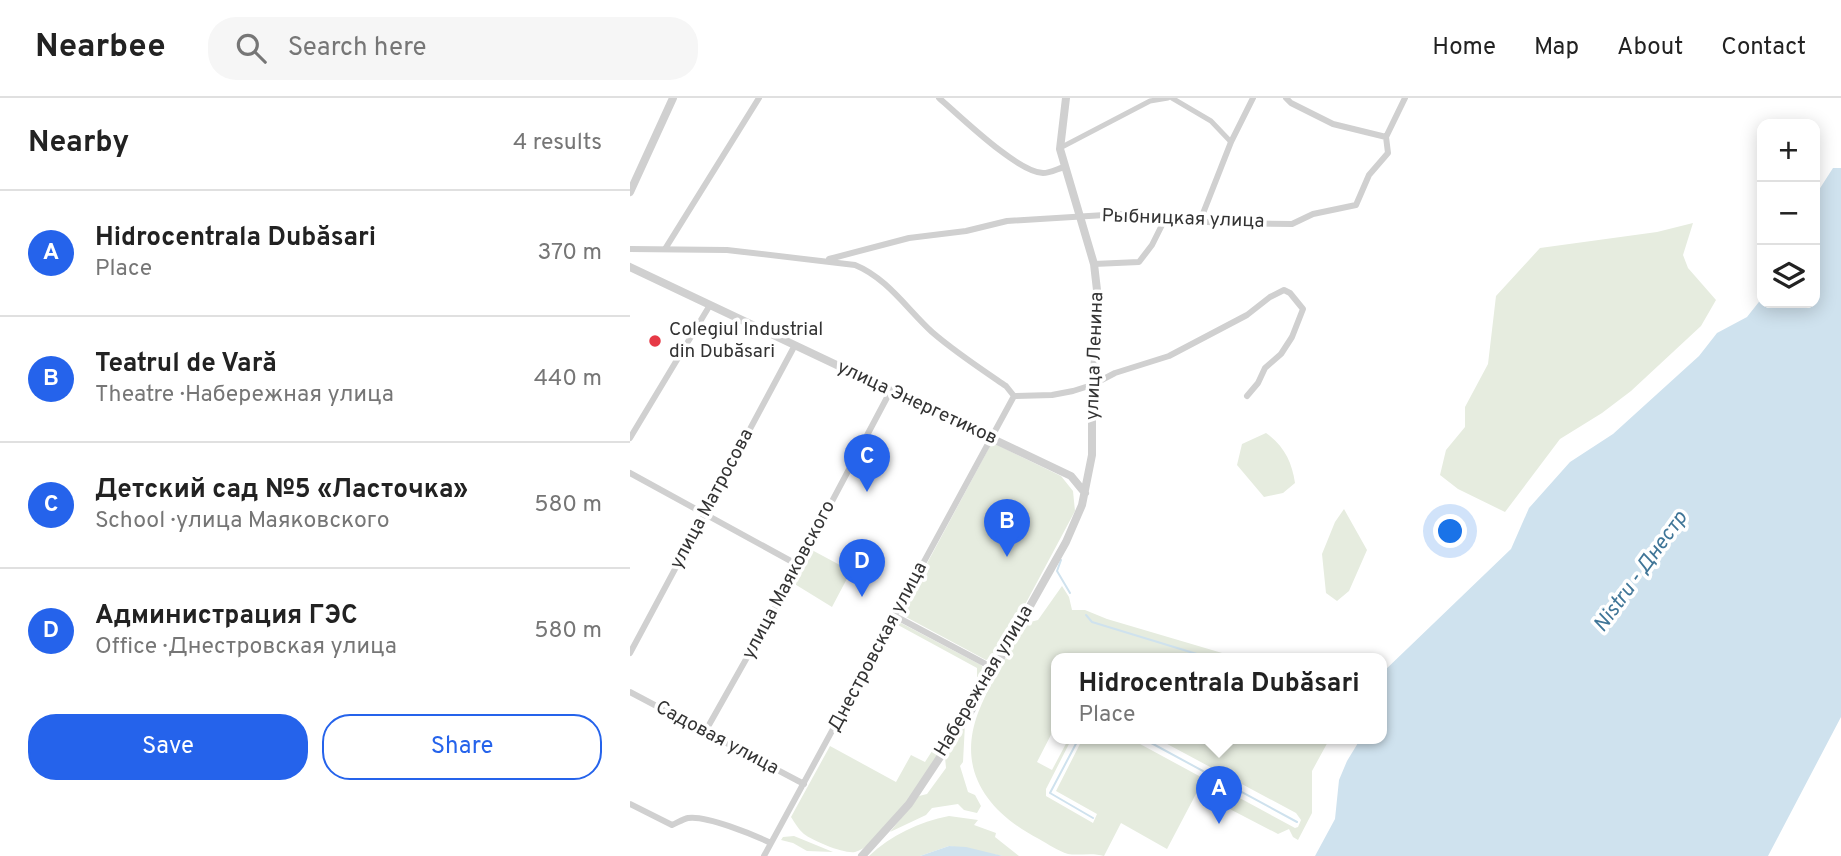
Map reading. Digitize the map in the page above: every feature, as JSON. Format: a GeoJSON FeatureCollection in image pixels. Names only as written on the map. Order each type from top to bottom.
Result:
{"type":"FeatureCollection","features":[{"type":"Feature","properties":{"kind":"street"},"geometry":{"type":"LineString","coordinates":[[630,192],[673,98]]}},
{"type":"Feature","properties":{"kind":"street"},"geometry":{"type":"LineString","coordinates":[[665,249],[759,98]]}},
{"type":"Feature","properties":{"kind":"street"},"geometry":{"type":"LineString","coordinates":[[939,98],[1009,157],[1039,173],[1064,167]]}},
{"type":"Feature","properties":{"kind":"street","name":"улица Ленина"},"geometry":{"type":"LineString","coordinates":[[1066,98],[1060,149],[1094,264],[1100,316],[1092,385],[1092,455],[1085,493]]}},
{"type":"Feature","properties":{"kind":"street"},"geometry":{"type":"LineString","coordinates":[[1060,149],[1139,107],[1170,98],[1211,121],[1231,142]]}},
{"type":"Feature","properties":{"kind":"street"},"geometry":{"type":"LineString","coordinates":[[1200,221],[1231,142],[1253,98]]}},
{"type":"Feature","properties":{"kind":"street"},"geometry":{"type":"LineString","coordinates":[[1286,98],[1333,124],[1386,137],[1405,98]]}},
{"type":"Feature","properties":{"kind":"street","name":"Рыбницкая улица"},"geometry":{"type":"LineString","coordinates":[[823,260],[909,238],[1007,221],[1121,214],[1200,221],[1292,224],[1313,214],[1356,205],[1369,175],[1388,153],[1386,137]]}},
{"type":"Feature","properties":{"kind":"street"},"geometry":{"type":"LineString","coordinates":[[1094,264],[1139,262],[1152,245],[1166,217]]}},
{"type":"Feature","properties":{"kind":"street"},"geometry":{"type":"LineString","coordinates":[[630,249],[727,250],[855,265],[895,293],[932,331],[1006,386],[1014,396],[1052,395],[1092,385],[1115,373],[1169,356],[1247,316],[1280,291],[1290,293],[1303,309],[1292,337],[1281,355],[1265,368],[1258,383],[1247,396]]}},
{"type":"Feature","properties":{"kind":"street","name":"улица Энергетиков"},"geometry":{"type":"LineString","coordinates":[[630,267],[1071,476],[1085,493]]}},
{"type":"Feature","properties":{"kind":"street"},"geometry":{"type":"LineString","coordinates":[[630,438],[710,305]]}},
{"type":"Feature","properties":{"kind":"street","name":"улица Матросова"},"geometry":{"type":"LineString","coordinates":[[630,653],[795,345]]}},
{"type":"Feature","properties":{"kind":"street","name":"улица Маяковского"},"geometry":{"type":"LineString","coordinates":[[705,732],[891,390]]}},
{"type":"Feature","properties":{"kind":"street","name":"Днестровская улица"},"geometry":{"type":"LineString","coordinates":[[764,856],[1014,396]]}},
{"type":"Feature","properties":{"kind":"street"},"geometry":{"type":"LineString","coordinates":[[630,472],[798,565]]}},
{"type":"Feature","properties":{"kind":"street","name":"Набережная улица"},"geometry":{"type":"LineString","coordinates":[[862,856],[909,804],[972,709],[1066,541],[1077,519],[1085,493]]}},
{"type":"Feature","properties":{"kind":"street"},"geometry":{"type":"LineString","coordinates":[[895,616],[995,669]]}},
{"type":"Feature","properties":{"kind":"street","name":"Садовая улица"},"geometry":{"type":"LineString","coordinates":[[630,692],[804,784]]}},
{"type":"Feature","properties":{"kind":"street"},"geometry":{"type":"LineString","coordinates":[[630,804],[672,825],[689,818],[699,819],[739,829],[771,843]]}},
{"type":"Feature","properties":{"kind":"shaded area"},"geometry":{"type":"Polygon","coordinates":[[[1693,223],[1683,255],[1688,268],[1716,300],[1701,326],[1631,391],[1560,439],[1505,512],[1458,489],[1440,475],[1446,450],[1465,427],[1465,407],[1488,364],[1496,296],[1540,248],[1657,232],[1693,223]]]}},
{"type":"Feature","properties":{"kind":"shaded area"},"geometry":{"type":"Polygon","coordinates":[[[1266,433],[1278,443],[1286,455],[1295,483],[1283,493],[1264,497],[1237,465],[1242,444],[1266,433]]]}},
{"type":"Feature","properties":{"kind":"shaded area"},"geometry":{"type":"Polygon","coordinates":[[[995,444],[1061,476],[1073,491],[1075,511],[997,657],[986,660],[906,617],[902,610],[990,446],[995,444]]]}},
{"type":"Feature","properties":{"kind":"shaded area"},"geometry":{"type":"Polygon","coordinates":[[[1344,509],[1367,550],[1349,591],[1337,601],[1326,593],[1322,554],[1335,522],[1344,509]]]}},
{"type":"Feature","properties":{"kind":"shaded area"},"geometry":{"type":"Polygon","coordinates":[[[810,549],[851,571],[832,607],[793,583],[810,549]]]}},
{"type":"Feature","properties":{"kind":"shaded area"},"geometry":{"type":"Polygon","coordinates":[[[1062,586],[1069,597],[1072,610],[1085,610],[1222,653],[1051,653],[1051,735],[1037,762],[1052,770],[1066,744],[1069,744],[1046,789],[1046,796],[1093,823],[1097,814],[1056,791],[1080,744],[1140,744],[1295,828],[1301,820],[1296,813],[1167,744],[1327,744],[1312,771],[1312,813],[1298,840],[1289,829],[1278,834],[1197,792],[1167,849],[1121,823],[1104,856],[1068,854],[1021,829],[1005,817],[992,803],[974,772],[972,734],[983,701],[1026,623],[1038,620],[1062,586]]]}},
{"type":"Feature","properties":{"kind":"shaded area"},"geometry":{"type":"Polygon","coordinates":[[[901,623],[981,665],[985,670],[985,681],[925,776],[886,827],[869,844],[855,852],[844,851],[808,837],[791,817],[830,746],[896,782],[911,755],[925,762],[977,681],[977,668],[898,625],[901,623]]]}},
{"type":"Feature","properties":{"kind":"shaded area"},"geometry":{"type":"Polygon","coordinates":[[[965,724],[963,762],[960,766],[968,792],[975,795],[981,806],[977,813],[964,810],[958,804],[932,808],[926,815],[890,832],[919,796],[927,794],[946,768],[945,757],[965,724]]]}},
{"type":"Feature","properties":{"kind":"shaded area"},"geometry":{"type":"Polygon","coordinates":[[[949,816],[978,820],[974,825],[996,833],[995,837],[1019,856],[1003,856],[949,846],[920,856],[869,856],[906,830],[949,816]]]}},
{"type":"Feature","properties":{"kind":"shaded area"},"geometry":{"type":"Polygon","coordinates":[[[794,836],[833,852],[807,851],[781,840],[783,837],[794,836]]]}},
{"type":"Feature","properties":{"kind":"water","name":"Nistru - Днестр"},"geometry":{"type":"Polygon","coordinates":[[[1833,168],[1841,168],[1841,717],[1768,856],[1315,856],[1335,819],[1339,780],[1357,744],[1387,744],[1387,668],[1511,549],[1529,508],[1570,462],[1613,434],[1699,356],[1717,333],[1747,317],[1757,304],[1757,308],[1820,308],[1820,188],[1833,168]]]}},
{"type":"Feature","properties":{"kind":"water"},"geometry":{"type":"Polygon","coordinates":[[[949,846],[966,847],[1003,856],[920,856],[949,846]]]}},
{"type":"Feature","properties":{"kind":"waterway"},"geometry":{"type":"LineString","coordinates":[[1061,560],[1057,571],[1070,593]]}},
{"type":"Feature","properties":{"kind":"waterway"},"geometry":{"type":"LineString","coordinates":[[1086,615],[1092,622],[1194,653]]}},
{"type":"Feature","properties":{"kind":"waterway"},"geometry":{"type":"LineString","coordinates":[[1076,744],[1050,793],[1093,818]]}},
{"type":"Feature","properties":{"kind":"waterway"},"geometry":{"type":"LineString","coordinates":[[1153,744],[1297,822]]}},
{"type":"Feature","properties":{"kind":"place","name":"Colegiul Industrial din Dubăsari"},"geometry":{"type":"Point","coordinates":[655,341]}},
{"type":"Feature","properties":{"kind":"place","name":"Детский сад №5 «Ласточка»"},"geometry":{"type":"Point","coordinates":[867,492]}},
{"type":"Feature","properties":{"kind":"place","name":"Teatrul de Vară"},"geometry":{"type":"Point","coordinates":[1007,557]}},
{"type":"Feature","properties":{"kind":"place","name":"Администрация ГЭС"},"geometry":{"type":"Point","coordinates":[862,597]}},
{"type":"Feature","properties":{"kind":"place","name":"Hidrocentrala Dubăsari"},"geometry":{"type":"Point","coordinates":[1219,824]}}]}
